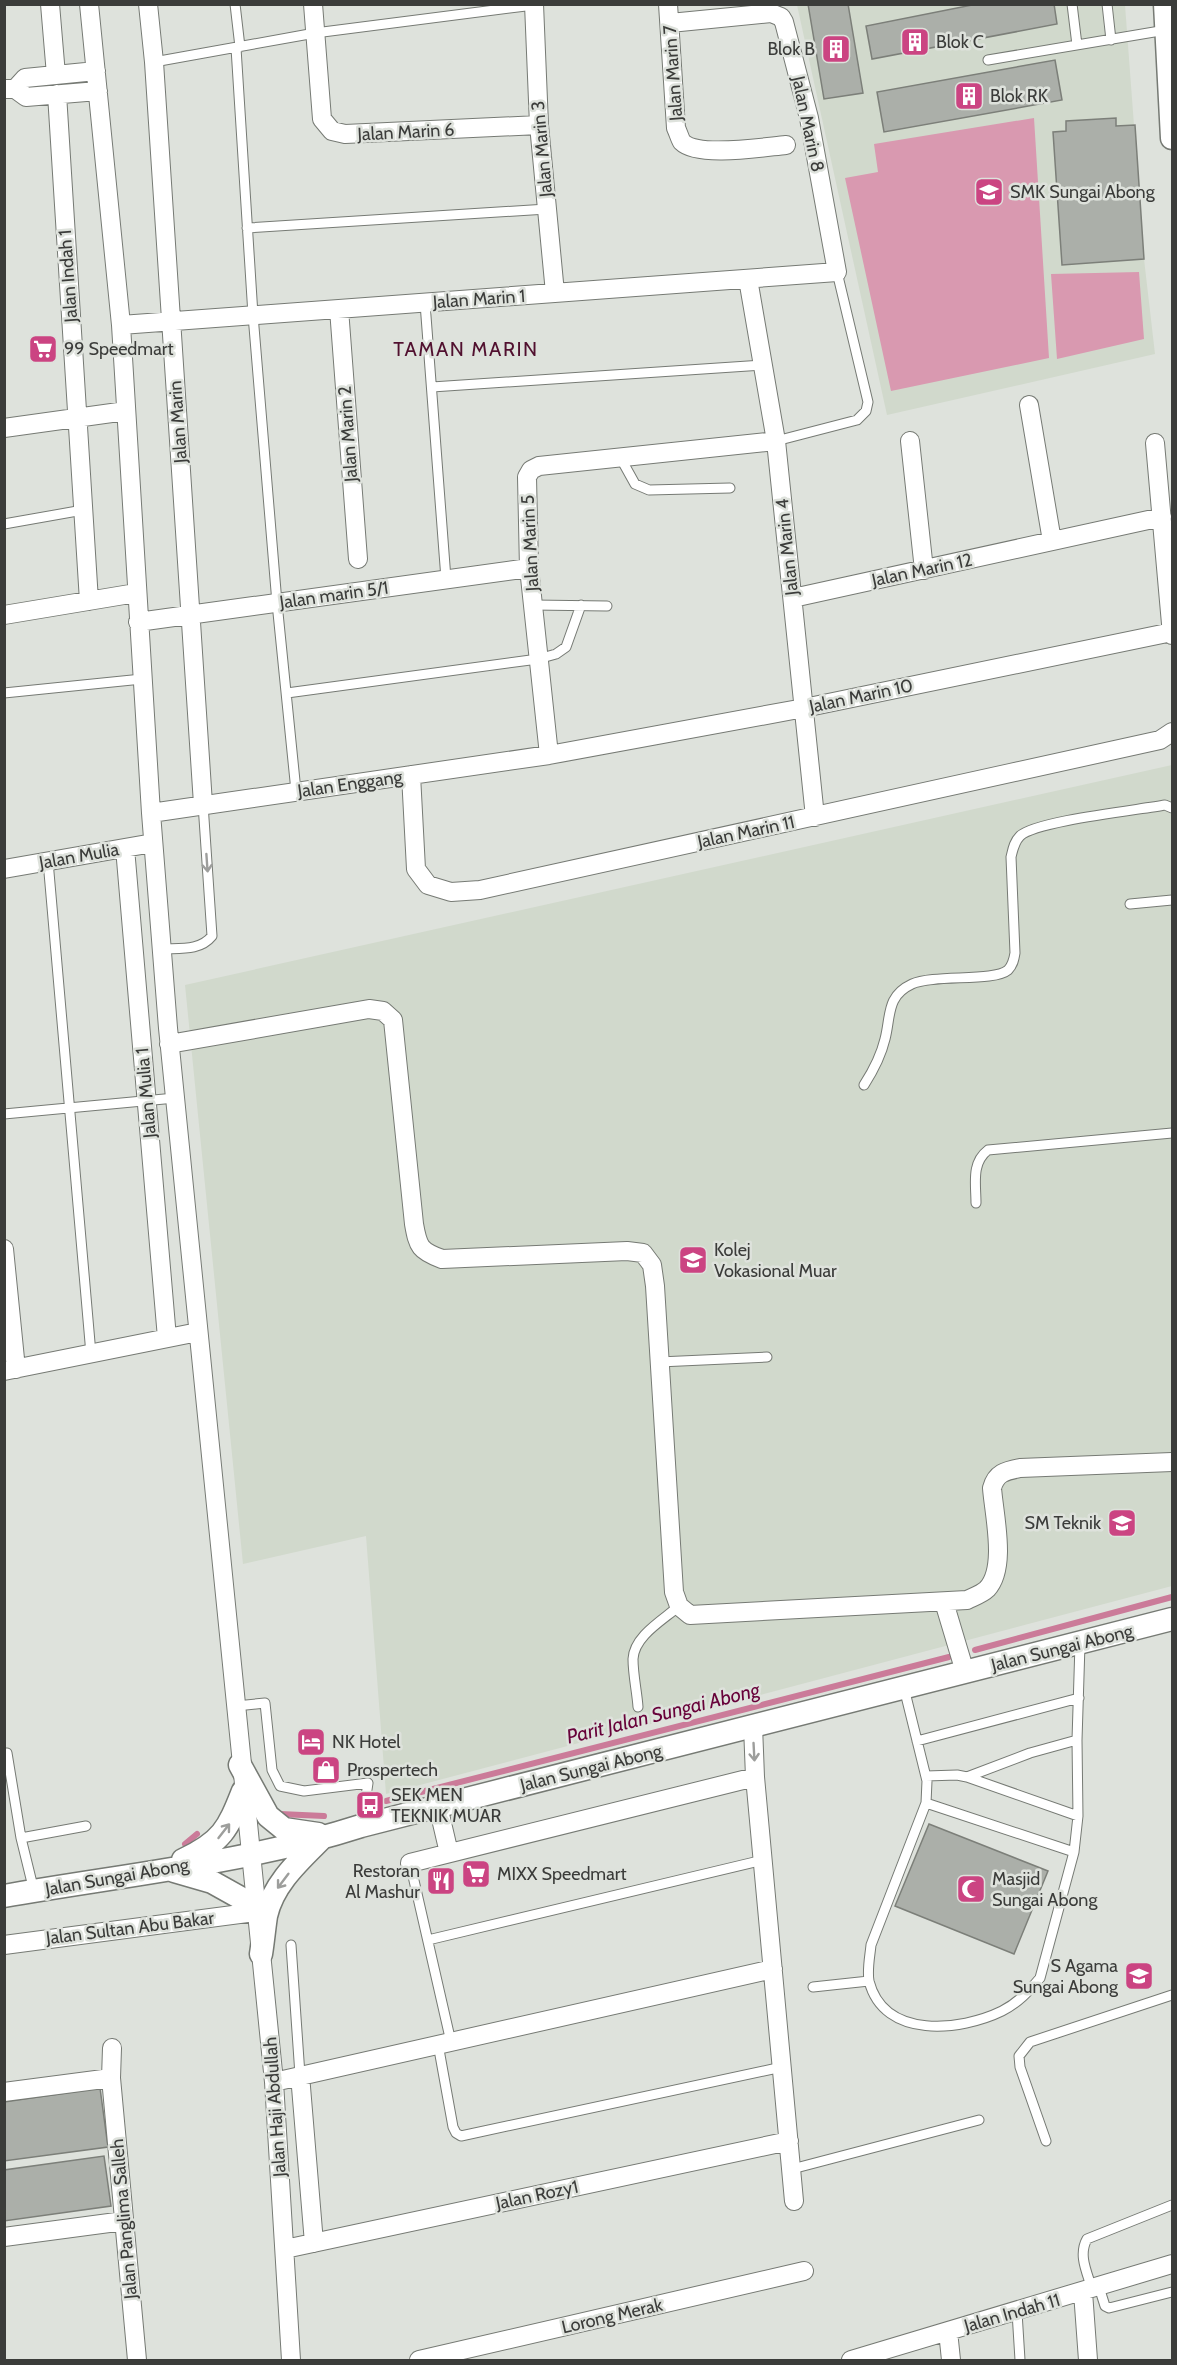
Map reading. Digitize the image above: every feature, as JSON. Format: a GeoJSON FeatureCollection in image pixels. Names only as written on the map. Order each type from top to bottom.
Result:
{"type":"FeatureCollection","features":[{"type":"Feature","properties":{"kind":"street"},"geometry":{"type":"LineString","coordinates":[[50,4],[56,75]]}},
{"type":"Feature","properties":{"kind":"street","name":"Jalan Haji Abdullah"},"geometry":{"type":"LineString","coordinates":[[89,4],[121,326],[150,813],[169,1044],[236,1706],[240,1765],[274,2082],[291,2361]]}},
{"type":"Feature","properties":{"kind":"street","name":"Jalan Marin"},"geometry":{"type":"LineString","coordinates":[[148,4],[154,62],[203,804]]}},
{"type":"Feature","properties":{"kind":"street","name":"Jalan Marin 6"},"geometry":{"type":"LineString","coordinates":[[313,4],[322,119],[332,131],[345,134],[539,125]]}},
{"type":"Feature","properties":{"kind":"street"},"geometry":{"type":"LineString","coordinates":[[1165,4],[1173,138]]}},
{"type":"Feature","properties":{"kind":"street","name":"Jalan Marin 3"},"geometry":{"type":"LineString","coordinates":[[534,5],[539,125],[555,293]]}},
{"type":"Feature","properties":{"kind":"street","name":"Jalan Marin 8"},"geometry":{"type":"LineString","coordinates":[[669,14],[771,13],[781,17],[808,118],[837,272]]}},
{"type":"Feature","properties":{"kind":"street","name":"Jalan Marin 7"},"geometry":{"type":"LineString","coordinates":[[669,14],[676,128],[682,142],[697,149],[716,150],[786,145]]}},
{"type":"Feature","properties":{"kind":"street"},"geometry":{"type":"LineString","coordinates":[[96,71],[25,78],[10,89],[26,97],[98,91]]}},
{"type":"Feature","properties":{"kind":"street","name":"Jalan Indah 1"},"geometry":{"type":"LineString","coordinates":[[57,94],[88,601]]}},
{"type":"Feature","properties":{"kind":"street","name":"Jalan Marin 1"},"geometry":{"type":"LineString","coordinates":[[121,326],[837,272]]}},
{"type":"Feature","properties":{"kind":"street","name":"Jalan Marin 4"},"geometry":{"type":"LineString","coordinates":[[748,279],[776,441],[814,817]]}},
{"type":"Feature","properties":{"kind":"street","name":"Jalan Marin 2"},"geometry":{"type":"LineString","coordinates":[[339,309],[358,559]]}},
{"type":"Feature","properties":{"kind":"street"},"geometry":{"type":"LineString","coordinates":[[1029,405],[1052,542]]}},
{"type":"Feature","properties":{"kind":"street"},"geometry":{"type":"LineString","coordinates":[[4,428],[126,411]]}},
{"type":"Feature","properties":{"kind":"street","name":"Jalan Marin 5"},"geometry":{"type":"LineString","coordinates":[[549,755],[529,568],[527,477],[531,470],[539,465],[776,441]]}},
{"type":"Feature","properties":{"kind":"street"},"geometry":{"type":"LineString","coordinates":[[910,441],[924,570]]}},
{"type":"Feature","properties":{"kind":"street"},"geometry":{"type":"LineString","coordinates":[[1155,443],[1172,633]]}},
{"type":"Feature","properties":{"kind":"street","name":"Jalan Marin 12"},"geometry":{"type":"LineString","coordinates":[[793,598],[1162,517]]}},
{"type":"Feature","properties":{"kind":"street","name":"Jalan marin 5/1"},"geometry":{"type":"LineString","coordinates":[[138,622],[529,568]]}},
{"type":"Feature","properties":{"kind":"street"},"geometry":{"type":"LineString","coordinates":[[4,615],[136,593]]}},
{"type":"Feature","properties":{"kind":"street","name":"Jalan Marin 10"},"geometry":{"type":"LineString","coordinates":[[549,755],[804,708],[1172,633]]}},
{"type":"Feature","properties":{"kind":"street","name":"Jalan Marin 11"},"geometry":{"type":"LineString","coordinates":[[411,775],[416,869],[428,885],[451,892],[480,890],[814,817],[1160,740],[1173,732]]}},
{"type":"Feature","properties":{"kind":"street","name":"Jalan Enggang"},"geometry":{"type":"LineString","coordinates":[[150,813],[549,755]]}},
{"type":"Feature","properties":{"kind":"street","name":"Jalan Mulia"},"geometry":{"type":"LineString","coordinates":[[4,869],[153,843]]}},
{"type":"Feature","properties":{"kind":"street","name":"Jalan Mulia 1"},"geometry":{"type":"LineString","coordinates":[[125,848],[166,1338]]}},
{"type":"Feature","properties":{"kind":"street"},"geometry":{"type":"LineString","coordinates":[[169,1044],[369,1009],[383,1011],[393,1020],[414,1224],[420,1247],[428,1254],[442,1259],[627,1251],[643,1253],[652,1265],[655,1286],[674,1592],[679,1606],[690,1616],[967,1600],[986,1590],[994,1579],[998,1564],[992,1488],[994,1479],[1003,1471],[1020,1468],[1173,1462]]}},
{"type":"Feature","properties":{"kind":"street"},"geometry":{"type":"LineString","coordinates":[[4,1249],[10,1370],[198,1332]]}},
{"type":"Feature","properties":{"kind":"street"},"geometry":{"type":"LineString","coordinates":[[944,1602],[965,1672]]}},
{"type":"Feature","properties":{"kind":"street","name":"Jalan Sungai Abong"},"geometry":{"type":"LineString","coordinates":[[4,1896],[251,1854],[1173,1620]]}},
{"type":"Feature","properties":{"kind":"street"},"geometry":{"type":"LineString","coordinates":[[753,1726],[755,1777],[794,2201]]}},
{"type":"Feature","properties":{"kind":"street"},"geometry":{"type":"LineString","coordinates":[[240,1765],[268,1816],[284,1829],[327,1836]]}},
{"type":"Feature","properties":{"kind":"street"},"geometry":{"type":"LineString","coordinates":[[410,1863],[755,1777]]}},
{"type":"Feature","properties":{"kind":"street"},"geometry":{"type":"LineString","coordinates":[[161,1869],[202,1851],[217,1840],[230,1823],[243,1791]]}},
{"type":"Feature","properties":{"kind":"street"},"geometry":{"type":"LineString","coordinates":[[438,1806],[449,1853]]}},
{"type":"Feature","properties":{"kind":"street"},"geometry":{"type":"LineString","coordinates":[[261,1954],[267,1914],[276,1890],[300,1860],[327,1836]]}},
{"type":"Feature","properties":{"kind":"street"},"geometry":{"type":"LineString","coordinates":[[161,1869],[212,1882],[255,1909]]}},
{"type":"Feature","properties":{"kind":"street","name":"Jalan Sultan Abu Bakar"},"geometry":{"type":"LineString","coordinates":[[4,1945],[255,1909]]}},
{"type":"Feature","properties":{"kind":"street"},"geometry":{"type":"LineString","coordinates":[[274,2082],[773,1969]]}},
{"type":"Feature","properties":{"kind":"street","name":"Jalan Panglima Salleh"},"geometry":{"type":"LineString","coordinates":[[111,2048],[111,2078],[136,2360]]}},
{"type":"Feature","properties":{"kind":"street"},"geometry":{"type":"LineString","coordinates":[[300,2075],[314,2243]]}},
{"type":"Feature","properties":{"kind":"street"},"geometry":{"type":"LineString","coordinates":[[4,2092],[111,2078]]}},
{"type":"Feature","properties":{"kind":"street","name":"Jalan Rozy1"},"geometry":{"type":"LineString","coordinates":[[285,2250],[789,2141]]}},
{"type":"Feature","properties":{"kind":"street"},"geometry":{"type":"LineString","coordinates":[[4,2237],[124,2221]]}},
{"type":"Feature","properties":{"kind":"street","name":"Jalan Indah 11"},"geometry":{"type":"LineString","coordinates":[[851,2361],[885,2356],[948,2331],[1173,2264]]}},
{"type":"Feature","properties":{"kind":"street","name":"Lorong Merak"},"geometry":{"type":"LineString","coordinates":[[419,2361],[804,2271]]}},
{"type":"Feature","properties":{"kind":"street"},"geometry":{"type":"LineString","coordinates":[[1088,2361],[1091,2289]]}},
{"type":"Feature","properties":{"kind":"street"},"geometry":{"type":"LineString","coordinates":[[948,2331],[951,2361]]}},
{"type":"Feature","properties":{"kind":"lane"},"geometry":{"type":"LineString","coordinates":[[236,4],[253,315],[277,603],[296,791]]}},
{"type":"Feature","properties":{"kind":"lane"},"geometry":{"type":"LineString","coordinates":[[1072,4],[1077,45]]}},
{"type":"Feature","properties":{"kind":"lane"},"geometry":{"type":"LineString","coordinates":[[1107,4],[1112,40]]}},
{"type":"Feature","properties":{"kind":"lane"},"geometry":{"type":"LineString","coordinates":[[154,62],[315,33],[534,5]]}},
{"type":"Feature","properties":{"kind":"lane"},"geometry":{"type":"LineString","coordinates":[[988,60],[1166,30]]}},
{"type":"Feature","properties":{"kind":"lane"},"geometry":{"type":"LineString","coordinates":[[247,228],[547,209]]}},
{"type":"Feature","properties":{"kind":"lane"},"geometry":{"type":"LineString","coordinates":[[776,441],[857,420],[866,411],[868,402],[837,272]]}},
{"type":"Feature","properties":{"kind":"lane"},"geometry":{"type":"LineString","coordinates":[[425,303],[446,579]]}},
{"type":"Feature","properties":{"kind":"lane"},"geometry":{"type":"LineString","coordinates":[[432,387],[763,364]]}},
{"type":"Feature","properties":{"kind":"lane"},"geometry":{"type":"LineString","coordinates":[[620,457],[635,484],[649,490],[730,488]]}},
{"type":"Feature","properties":{"kind":"lane"},"geometry":{"type":"LineString","coordinates":[[4,524],[83,510]]}},
{"type":"Feature","properties":{"kind":"lane"},"geometry":{"type":"LineString","coordinates":[[533,605],[607,606]]}},
{"type":"Feature","properties":{"kind":"lane"},"geometry":{"type":"LineString","coordinates":[[287,693],[538,659],[556,654],[566,647],[581,605]]}},
{"type":"Feature","properties":{"kind":"lane"},"geometry":{"type":"LineString","coordinates":[[4,693],[142,679]]}},
{"type":"Feature","properties":{"kind":"lane"},"geometry":{"type":"LineString","coordinates":[[162,950],[197,947],[206,943],[212,936],[203,804]]}},
{"type":"Feature","properties":{"kind":"lane"},"geometry":{"type":"LineString","coordinates":[[864,1085],[877,1063],[885,1038],[892,1000],[909,985],[924,980],[994,975],[1007,971],[1013,963],[1015,953],[1011,857],[1014,845],[1020,836],[1040,825],[1165,805],[1173,808]]}},
{"type":"Feature","properties":{"kind":"lane"},"geometry":{"type":"LineString","coordinates":[[48,861],[91,1354]]}},
{"type":"Feature","properties":{"kind":"lane"},"geometry":{"type":"LineString","coordinates":[[1130,904],[1173,900]]}},
{"type":"Feature","properties":{"kind":"lane"},"geometry":{"type":"LineString","coordinates":[[4,1114],[175,1098]]}},
{"type":"Feature","properties":{"kind":"lane"},"geometry":{"type":"LineString","coordinates":[[976,1203],[976,1165],[981,1155],[988,1150],[1173,1133]]}},
{"type":"Feature","properties":{"kind":"lane"},"geometry":{"type":"LineString","coordinates":[[659,1362],[767,1357]]}},
{"type":"Feature","properties":{"kind":"lane"},"geometry":{"type":"LineString","coordinates":[[638,1707],[633,1659],[636,1647],[647,1633],[679,1606]]}},
{"type":"Feature","properties":{"kind":"lane"},"geometry":{"type":"LineString","coordinates":[[904,1688],[926,1776],[926,1803],[872,1945],[868,1965],[869,1981],[882,2006],[900,2020],[921,2026],[942,2026],[978,2021],[1004,2010],[1027,1994],[1040,1978],[1074,1852],[1078,1816],[1077,1740],[1080,1643]]}},
{"type":"Feature","properties":{"kind":"lane"},"geometry":{"type":"LineString","coordinates":[[917,1741],[1079,1698]]}},
{"type":"Feature","properties":{"kind":"lane"},"geometry":{"type":"LineString","coordinates":[[236,1706],[265,1703],[272,1770],[280,1786],[304,1791],[368,1783],[361,1826]]}},
{"type":"Feature","properties":{"kind":"lane"},"geometry":{"type":"LineString","coordinates":[[967,1777],[1030,1753],[1077,1740]]}},
{"type":"Feature","properties":{"kind":"lane"},"geometry":{"type":"LineString","coordinates":[[7,1753],[21,1838],[33,1891]]}},
{"type":"Feature","properties":{"kind":"lane"},"geometry":{"type":"LineString","coordinates":[[926,1776],[957,1774],[1078,1816]]}},
{"type":"Feature","properties":{"kind":"lane"},"geometry":{"type":"LineString","coordinates":[[926,1803],[1074,1852]]}},
{"type":"Feature","properties":{"kind":"lane"},"geometry":{"type":"LineString","coordinates":[[21,1838],[86,1826]]}},
{"type":"Feature","properties":{"kind":"lane"},"geometry":{"type":"LineString","coordinates":[[428,1940],[763,1860]]}},
{"type":"Feature","properties":{"kind":"lane"},"geometry":{"type":"LineString","coordinates":[[410,1863],[428,1940],[444,2043],[453,2127],[461,2136],[782,2067]]}},
{"type":"Feature","properties":{"kind":"lane"},"geometry":{"type":"LineString","coordinates":[[291,1945],[300,2075]]}},
{"type":"Feature","properties":{"kind":"lane"},"geometry":{"type":"LineString","coordinates":[[813,1987],[869,1981]]}},
{"type":"Feature","properties":{"kind":"lane"},"geometry":{"type":"LineString","coordinates":[[1046,2141],[1020,2067],[1019,2056],[1030,2042],[1173,1995]]}},
{"type":"Feature","properties":{"kind":"lane"},"geometry":{"type":"LineString","coordinates":[[792,2169],[979,2120]]}},
{"type":"Feature","properties":{"kind":"lane"},"geometry":{"type":"LineString","coordinates":[[1173,2205],[1087,2239],[1082,2248],[1091,2289],[1109,2308],[1173,2292]]}},
{"type":"Feature","properties":{"kind":"lane"},"geometry":{"type":"LineString","coordinates":[[1017,2312],[1020,2361]]}},
{"type":"Feature","properties":{"kind":"shaded area","name":"SMK Sungai Abong"},"geometry":{"type":"Polygon","coordinates":[[[797,5],[1125,5],[1144,259],[1155,354],[887,415],[797,5]]]}},
{"type":"Feature","properties":{"kind":"shaded area"},"geometry":{"type":"Polygon","coordinates":[[[1034,118],[1049,358],[891,391],[845,178],[878,172],[874,144],[1034,118]]]}},
{"type":"Feature","properties":{"kind":"shaded area"},"geometry":{"type":"Polygon","coordinates":[[[1139,272],[1144,339],[1057,359],[1051,274],[1139,272]]]}},
{"type":"Feature","properties":{"kind":"shaded area","name":"Kolej Vokasional Muar"},"geometry":{"type":"Polygon","coordinates":[[[1172,765],[1172,1586],[386,1794],[366,1536],[243,1564],[185,985],[1172,765]]]}},
{"type":"Feature","properties":{"kind":"building","name":"Blok B"},"geometry":{"type":"Polygon","coordinates":[[[808,4],[848,4],[863,93],[824,99],[808,4]]]}},
{"type":"Feature","properties":{"kind":"building","name":"Blok C"},"geometry":{"type":"Polygon","coordinates":[[[977,4],[1054,4],[1057,24],[872,59],[866,26],[977,4]]]}},
{"type":"Feature","properties":{"kind":"building","name":"Blok RK"},"geometry":{"type":"Polygon","coordinates":[[[1055,60],[1062,100],[884,132],[877,92],[1055,60]]]}},
{"type":"Feature","properties":{"kind":"building"},"geometry":{"type":"Polygon","coordinates":[[[1116,118],[1116,126],[1135,125],[1144,259],[1062,265],[1053,132],[1066,131],[1066,121],[1116,118]]]}},
{"type":"Feature","properties":{"kind":"building","name":"Masjid Sungai Abong"},"geometry":{"type":"Polygon","coordinates":[[[929,1824],[1048,1871],[1014,1954],[895,1906],[929,1824]]]}},
{"type":"Feature","properties":{"kind":"building"},"geometry":{"type":"Polygon","coordinates":[[[100,2088],[108,2147],[4,2161],[4,2102],[100,2088]]]}},
{"type":"Feature","properties":{"kind":"building"},"geometry":{"type":"Polygon","coordinates":[[[104,2156],[111,2206],[4,2221],[4,2170],[104,2156]]]}},
{"type":"Feature","properties":{"kind":"waterway","name":"Parit Jalan Sungai Abong"},"geometry":{"type":"LineString","coordinates":[[975,1650],[1172,1597]]}},
{"type":"Feature","properties":{"kind":"waterway","name":"Parit Jalan Sungai Abong"},"geometry":{"type":"LineString","coordinates":[[386,1801],[949,1657]]}},
{"type":"Feature","properties":{"kind":"waterway","name":"Parit Jalan Sungai Abong"},"geometry":{"type":"LineString","coordinates":[[280,1814],[324,1816]]}},
{"type":"Feature","properties":{"kind":"waterway","name":"Parit Jalan Sungai Abong"},"geometry":{"type":"LineString","coordinates":[[185,1844],[197,1834]]}},
{"type":"Feature","properties":{"kind":"place","name":"Blok C"},"geometry":{"type":"Point","coordinates":[915,42]}},
{"type":"Feature","properties":{"kind":"place","name":"Blok B"},"geometry":{"type":"Point","coordinates":[836,49]}},
{"type":"Feature","properties":{"kind":"place","name":"Blok RK"},"geometry":{"type":"Point","coordinates":[969,96]}},
{"type":"Feature","properties":{"kind":"place","name":"SMK Sungai Abong"},"geometry":{"type":"Point","coordinates":[989,192]}},
{"type":"Feature","properties":{"kind":"place","name":"99 Speedmart"},"geometry":{"type":"Point","coordinates":[43,349]}},
{"type":"Feature","properties":{"kind":"place","name":"Kolej Vokasional Muar"},"geometry":{"type":"Point","coordinates":[693,1260]}},
{"type":"Feature","properties":{"kind":"place","name":"SM Teknik"},"geometry":{"type":"Point","coordinates":[1122,1523]}},
{"type":"Feature","properties":{"kind":"place","name":"NK Hotel"},"geometry":{"type":"Point","coordinates":[311,1742]}},
{"type":"Feature","properties":{"kind":"place","name":"Prospertech"},"geometry":{"type":"Point","coordinates":[326,1770]}},
{"type":"Feature","properties":{"kind":"place","name":"SEK MEN TEKNIK MUAR"},"geometry":{"type":"Point","coordinates":[370,1805]}},
{"type":"Feature","properties":{"kind":"place","name":"MIXX Speedmart"},"geometry":{"type":"Point","coordinates":[476,1874]}},
{"type":"Feature","properties":{"kind":"place","name":"Restoran Al Mashur"},"geometry":{"type":"Point","coordinates":[441,1881]}},
{"type":"Feature","properties":{"kind":"place","name":"Masjid Sungai Abong"},"geometry":{"type":"Point","coordinates":[971,1889]}},
{"type":"Feature","properties":{"kind":"place","name":"S Agama Sungai Abong"},"geometry":{"type":"Point","coordinates":[1139,1976]}},
{"type":"Feature","properties":{"kind":"district","name":"TAMAN MARIN"},"geometry":{"type":"Point","coordinates":[466,349]}}]}
